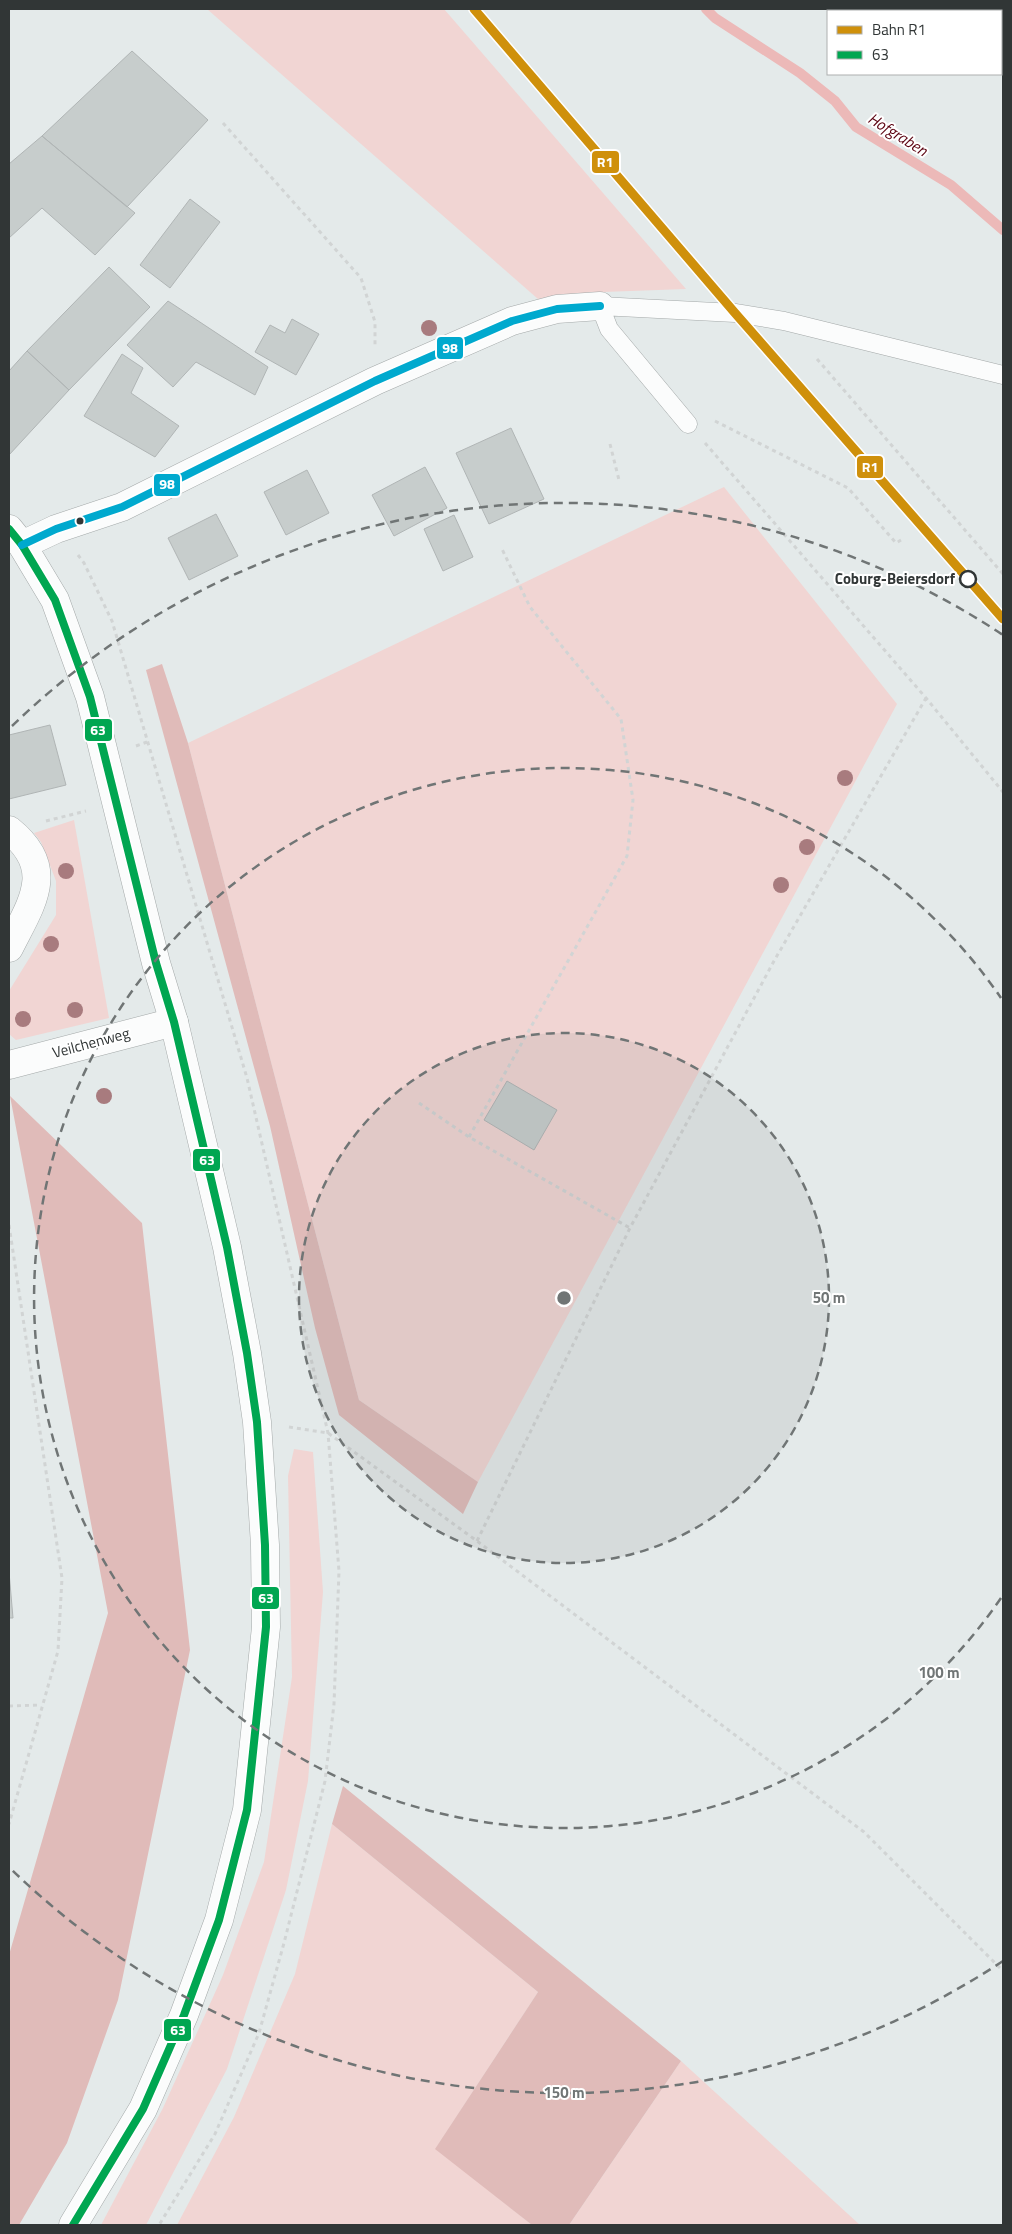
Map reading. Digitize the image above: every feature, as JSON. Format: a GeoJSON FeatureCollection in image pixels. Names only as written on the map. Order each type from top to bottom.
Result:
{"type":"FeatureCollection","features":[{"type":"Feature","properties":{"kind":"street"},"geometry":{"type":"LineString","coordinates":[[73,2225],[142,2109],[184,2015],[219,1920],[247,1810],[266,1627],[264,1545],[257,1422],[247,1352],[227,1247],[174,1022],[156,963],[90,697],[55,600],[15,537],[56,529],[122,507],[375,381],[512,321],[557,309],[600,306]]}},
{"type":"Feature","properties":{"kind":"street"},"geometry":{"type":"LineString","coordinates":[[9,830],[22,842],[36,868],[37,883],[34,899],[9,948]]}},
{"type":"Feature","properties":{"kind":"street","name":"Veilchenweg"},"geometry":{"type":"LineString","coordinates":[[9,1065],[174,1022]]}},
{"type":"Feature","properties":{"kind":"lane"},"geometry":{"type":"LineString","coordinates":[[688,424],[609,329],[600,306],[735,313],[784,321],[1003,375]]}},
{"type":"Feature","properties":{"kind":"path"},"geometry":{"type":"LineString","coordinates":[[222,123],[361,278],[375,322],[375,381]]}},
{"type":"Feature","properties":{"kind":"path"},"geometry":{"type":"LineString","coordinates":[[816,358],[1003,574]]}},
{"type":"Feature","properties":{"kind":"path"},"geometry":{"type":"LineString","coordinates":[[902,540],[896,543],[848,488],[699,413],[688,424],[926,698],[1003,792]]}},
{"type":"Feature","properties":{"kind":"path"},"geometry":{"type":"LineString","coordinates":[[610,444],[619,480]]}},
{"type":"Feature","properties":{"kind":"path"},"geometry":{"type":"LineString","coordinates":[[56,529],[84,563],[112,621],[247,1078],[328,1433],[339,1571],[334,1704],[325,1781],[284,1943],[259,2033],[215,2134],[159,2225]]}},
{"type":"Feature","properties":{"kind":"path"},"geometry":{"type":"LineString","coordinates":[[469,1137],[626,856],[633,800],[621,719],[530,607],[501,547]]}},
{"type":"Feature","properties":{"kind":"path"},"geometry":{"type":"LineString","coordinates":[[476,1540],[630,1228],[774,960],[926,698]]}},
{"type":"Feature","properties":{"kind":"path"},"geometry":{"type":"LineString","coordinates":[[9,830],[87,811],[85,801]]}},
{"type":"Feature","properties":{"kind":"path"},"geometry":{"type":"LineString","coordinates":[[419,1103],[469,1137],[630,1228]]}},
{"type":"Feature","properties":{"kind":"path"},"geometry":{"type":"LineString","coordinates":[[9,1226],[62,1578],[58,1652],[41,1705],[9,1824]]}},
{"type":"Feature","properties":{"kind":"path"},"geometry":{"type":"LineString","coordinates":[[257,1422],[328,1433],[476,1540],[864,1832],[1003,1971]]}},
{"type":"Feature","properties":{"kind":"path"},"geometry":{"type":"LineString","coordinates":[[9,1706],[41,1705]]}},
{"type":"Feature","properties":{"kind":"shaded area"},"geometry":{"type":"Polygon","coordinates":[[[207,9],[444,9],[686,289],[603,292],[538,299],[207,9]]]}},
{"type":"Feature","properties":{"kind":"shaded area"},"geometry":{"type":"Polygon","coordinates":[[[724,487],[897,704],[478,1482],[359,1400],[188,743],[724,487]]]}},
{"type":"Feature","properties":{"kind":"shaded area"},"geometry":{"type":"Polygon","coordinates":[[[162,664],[188,743],[359,1400],[478,1482],[463,1514],[339,1415],[315,1328],[270,1126],[146,670],[162,664]]]}},
{"type":"Feature","properties":{"kind":"shaded area"},"geometry":{"type":"Polygon","coordinates":[[[74,820],[109,1018],[16,1040],[9,1034],[9,991],[56,915],[56,881],[41,842],[34,833],[74,820]]]}},
{"type":"Feature","properties":{"kind":"shaded area"},"geometry":{"type":"Polygon","coordinates":[[[10,1096],[142,1223],[190,1650],[118,2000],[67,2143],[19,2225],[9,2225],[9,1955],[108,1613],[10,1096]]]}},
{"type":"Feature","properties":{"kind":"shaded area"},"geometry":{"type":"Polygon","coordinates":[[[294,1449],[313,1452],[323,1592],[308,1781],[286,1890],[227,2069],[146,2225],[101,2225],[163,2108],[223,1975],[264,1862],[292,1677],[288,1476],[294,1449]]]}},
{"type":"Feature","properties":{"kind":"shaded area"},"geometry":{"type":"Polygon","coordinates":[[[343,1786],[681,2061],[569,2225],[532,2225],[435,2149],[538,1992],[332,1824],[343,1786]]]}},
{"type":"Feature","properties":{"kind":"shaded area"},"geometry":{"type":"Polygon","coordinates":[[[332,1824],[538,1992],[436,2148],[532,2225],[177,2225],[234,2117],[295,1974],[332,1824]]]}},
{"type":"Feature","properties":{"kind":"shaded area"},"geometry":{"type":"Polygon","coordinates":[[[681,2061],[860,2225],[569,2225],[681,2061]]]}},
{"type":"Feature","properties":{"kind":"building"},"geometry":{"type":"Polygon","coordinates":[[[132,51],[208,120],[127,207],[42,136],[132,51]]]}},
{"type":"Feature","properties":{"kind":"building"},"geometry":{"type":"Polygon","coordinates":[[[42,136],[135,213],[95,255],[42,208],[9,238],[9,164],[42,136]]]}},
{"type":"Feature","properties":{"kind":"building"},"geometry":{"type":"Polygon","coordinates":[[[190,199],[220,222],[170,288],[140,265],[190,199]]]}},
{"type":"Feature","properties":{"kind":"building"},"geometry":{"type":"Polygon","coordinates":[[[109,267],[150,307],[69,390],[27,351],[109,267]]]}},
{"type":"Feature","properties":{"kind":"building"},"geometry":{"type":"Polygon","coordinates":[[[168,301],[268,367],[255,395],[196,362],[173,387],[127,345],[168,301]]]}},
{"type":"Feature","properties":{"kind":"building"},"geometry":{"type":"Polygon","coordinates":[[[292,319],[319,334],[296,375],[255,352],[270,325],[285,333],[292,319]]]}},
{"type":"Feature","properties":{"kind":"building"},"geometry":{"type":"Polygon","coordinates":[[[27,351],[69,390],[9,455],[9,371],[27,351]]]}},
{"type":"Feature","properties":{"kind":"building"},"geometry":{"type":"Polygon","coordinates":[[[122,354],[143,368],[131,393],[179,426],[155,457],[84,416],[122,354]]]}},
{"type":"Feature","properties":{"kind":"building"},"geometry":{"type":"Polygon","coordinates":[[[511,428],[544,499],[489,524],[456,453],[511,428]]]}},
{"type":"Feature","properties":{"kind":"building"},"geometry":{"type":"Polygon","coordinates":[[[425,467],[447,508],[394,536],[372,495],[425,467]]]}},
{"type":"Feature","properties":{"kind":"building"},"geometry":{"type":"Polygon","coordinates":[[[307,470],[329,513],[286,535],[264,492],[307,470]]]}},
{"type":"Feature","properties":{"kind":"building"},"geometry":{"type":"Polygon","coordinates":[[[216,514],[238,556],[189,580],[168,538],[216,514]]]}},
{"type":"Feature","properties":{"kind":"building"},"geometry":{"type":"Polygon","coordinates":[[[454,515],[473,557],[443,571],[424,529],[454,515]]]}},
{"type":"Feature","properties":{"kind":"building"},"geometry":{"type":"Polygon","coordinates":[[[50,725],[66,785],[9,799],[9,735],[50,725]]]}},
{"type":"Feature","properties":{"kind":"building"},"geometry":{"type":"Polygon","coordinates":[[[507,1081],[557,1110],[534,1150],[484,1120],[507,1081]]]}},
{"type":"Feature","properties":{"kind":"building"},"geometry":{"type":"Polygon","coordinates":[[[9,1572],[13,1618],[9,1618],[9,1572]]]}},
{"type":"Feature","properties":{"kind":"waterway","name":"Hofgraben"},"geometry":{"type":"LineString","coordinates":[[706,9],[715,18],[800,73],[835,101],[856,127],[951,185],[1003,230]]}},
{"type":"Feature","properties":{"kind":"rail line","name":"R1"},"geometry":{"type":"LineString","coordinates":[[474,9],[735,313],[1003,619]]}},
{"type":"Feature","properties":{"kind":"transit line","name":"98"},"geometry":{"type":"LineString","coordinates":[[22,545],[56,529],[122,507],[375,381],[512,321],[557,309],[600,306]]}},
{"type":"Feature","properties":{"kind":"transit line","name":"63"},"geometry":{"type":"LineString","coordinates":[[9,529],[22,545],[55,600],[90,697],[156,963],[174,1022],[227,1247],[247,1353],[257,1422],[265,1545],[266,1627],[247,1810],[219,1920],[184,2015],[143,2109],[73,2225]]}},
{"type":"Feature","properties":{"kind":"place","name":"Coburg-Beiersdorf"},"geometry":{"type":"Point","coordinates":[968,579]}}]}
